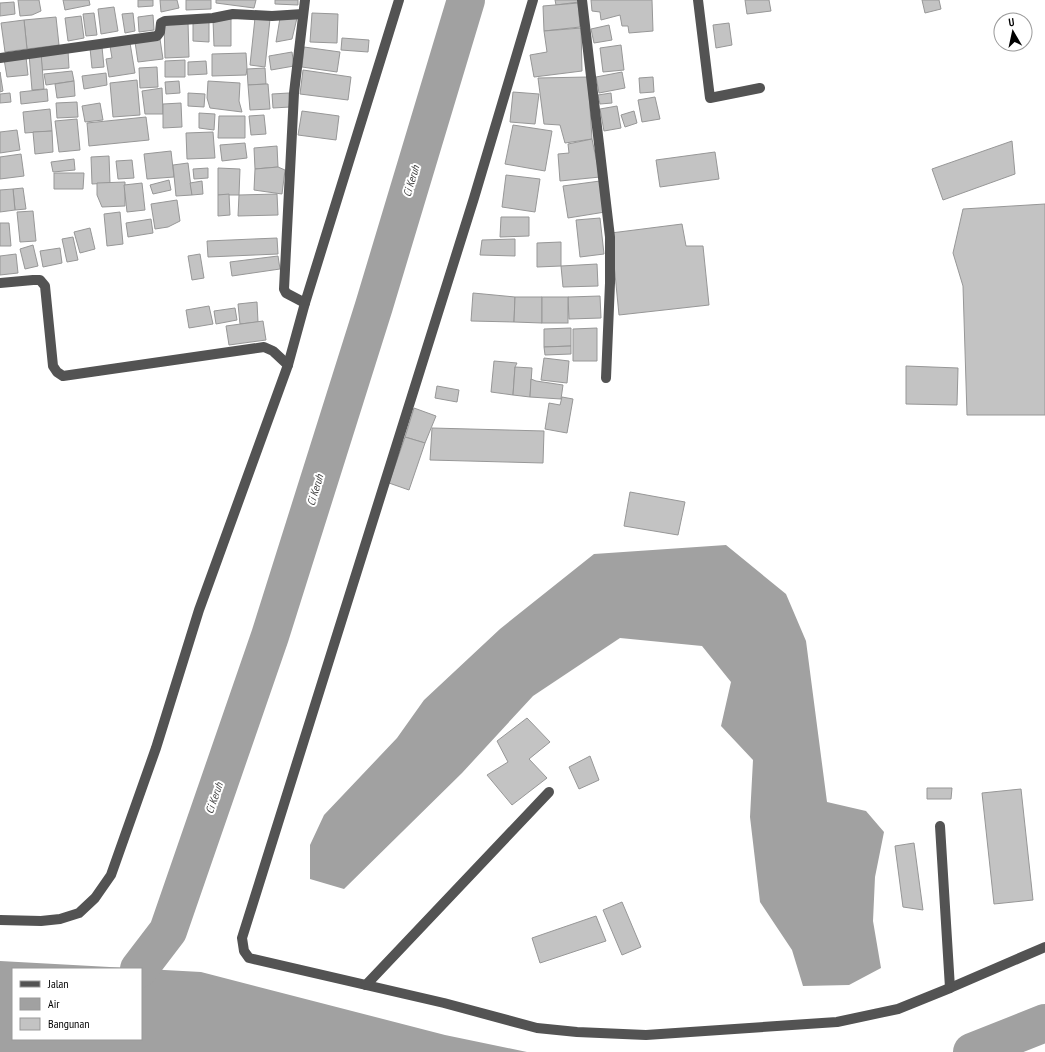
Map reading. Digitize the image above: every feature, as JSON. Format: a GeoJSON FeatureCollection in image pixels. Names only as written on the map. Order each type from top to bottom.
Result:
{"type":"FeatureCollection","features":[{"type":"Feature","properties":{"kind":"street"},"geometry":{"type":"LineString","coordinates":[[304,0],[294,93],[284,289],[286,293],[305,303]]}},
{"type":"Feature","properties":{"kind":"street"},"geometry":{"type":"LineString","coordinates":[[0,920],[41,921],[60,919],[79,913],[95,898],[111,875],[156,748],[199,610],[288,365],[305,303],[399,0]]}},
{"type":"Feature","properties":{"kind":"street"},"geometry":{"type":"LineString","coordinates":[[533,0],[472,206],[242,938],[244,951],[249,958],[444,1003],[537,1028],[578,1032],[646,1035],[837,1022],[898,1008],[950,988],[1045,947]]}},
{"type":"Feature","properties":{"kind":"street"},"geometry":{"type":"LineString","coordinates":[[582,0],[610,237],[610,284],[606,378]]}},
{"type":"Feature","properties":{"kind":"street"},"geometry":{"type":"LineString","coordinates":[[698,0],[710,98],[760,88]]}},
{"type":"Feature","properties":{"kind":"street"},"geometry":{"type":"LineString","coordinates":[[0,58],[157,36],[160,32],[161,23],[165,21],[213,18],[233,14],[272,16],[302,14]]}},
{"type":"Feature","properties":{"kind":"street"},"geometry":{"type":"LineString","coordinates":[[0,283],[40,280],[45,286],[53,366],[57,372],[63,376],[264,347],[273,351],[288,365]]}},
{"type":"Feature","properties":{"kind":"street"},"geometry":{"type":"LineString","coordinates":[[366,985],[549,792]]}},
{"type":"Feature","properties":{"kind":"street"},"geometry":{"type":"LineString","coordinates":[[940,826],[950,988]]}},
{"type":"Feature","properties":{"kind":"water"},"geometry":{"type":"Polygon","coordinates":[[[726,545],[786,594],[806,641],[827,802],[866,811],[884,832],[875,877],[873,921],[881,968],[849,985],[803,986],[792,950],[760,902],[750,817],[753,760],[721,726],[731,682],[702,646],[620,638],[533,696],[462,773],[344,889],[310,879],[310,845],[324,815],[397,738],[424,700],[500,629],[594,554],[726,545]]]}},
{"type":"Feature","properties":{"kind":"water"},"geometry":{"type":"Polygon","coordinates":[[[0,961],[128,968],[12,968],[12,1040],[142,1040],[142,969],[201,972],[445,1035],[527,1052],[0,1052],[0,961]]]}},
{"type":"Feature","properties":{"kind":"building"},"geometry":{"type":"Polygon","coordinates":[[[18,0],[39,0],[41,11],[32,15],[20,16],[18,0]]]}},
{"type":"Feature","properties":{"kind":"building"},"geometry":{"type":"Polygon","coordinates":[[[63,0],[89,0],[90,5],[65,10],[63,0]]]}},
{"type":"Feature","properties":{"kind":"building"},"geometry":{"type":"Polygon","coordinates":[[[138,0],[153,0],[153,6],[138,7],[138,0]]]}},
{"type":"Feature","properties":{"kind":"building"},"geometry":{"type":"Polygon","coordinates":[[[160,0],[177,0],[179,8],[161,12],[160,0]]]}},
{"type":"Feature","properties":{"kind":"building"},"geometry":{"type":"Polygon","coordinates":[[[186,0],[211,0],[211,9],[186,10],[186,0]]]}},
{"type":"Feature","properties":{"kind":"building"},"geometry":{"type":"Polygon","coordinates":[[[216,0],[256,0],[254,8],[216,3],[216,0]]]}},
{"type":"Feature","properties":{"kind":"building"},"geometry":{"type":"Polygon","coordinates":[[[275,0],[298,0],[298,5],[275,4],[275,0]]]}},
{"type":"Feature","properties":{"kind":"building"},"geometry":{"type":"Polygon","coordinates":[[[555,0],[578,0],[579,2],[556,5],[555,0]]]}},
{"type":"Feature","properties":{"kind":"building"},"geometry":{"type":"Polygon","coordinates":[[[591,0],[652,0],[653,31],[629,33],[628,26],[622,26],[620,15],[601,20],[600,12],[592,11],[591,0]]]}},
{"type":"Feature","properties":{"kind":"building"},"geometry":{"type":"Polygon","coordinates":[[[745,0],[769,0],[771,11],[747,14],[745,0]]]}},
{"type":"Feature","properties":{"kind":"building"},"geometry":{"type":"Polygon","coordinates":[[[922,0],[939,0],[941,9],[925,13],[922,0]]]}},
{"type":"Feature","properties":{"kind":"building"},"geometry":{"type":"Polygon","coordinates":[[[14,2],[15,14],[0,16],[0,3],[14,2]]]}},
{"type":"Feature","properties":{"kind":"building"},"geometry":{"type":"Polygon","coordinates":[[[578,3],[580,27],[544,31],[543,6],[578,3]]]}},
{"type":"Feature","properties":{"kind":"building"},"geometry":{"type":"Polygon","coordinates":[[[114,7],[118,31],[101,34],[98,9],[114,7]]]}},
{"type":"Feature","properties":{"kind":"building"},"geometry":{"type":"Polygon","coordinates":[[[94,13],[97,35],[86,36],[83,14],[94,13]]]}},
{"type":"Feature","properties":{"kind":"building"},"geometry":{"type":"Polygon","coordinates":[[[133,13],[135,31],[125,33],[122,14],[133,13]]]}},
{"type":"Feature","properties":{"kind":"building"},"geometry":{"type":"Polygon","coordinates":[[[312,13],[338,14],[337,43],[310,42],[312,13]]]}},
{"type":"Feature","properties":{"kind":"building"},"geometry":{"type":"Polygon","coordinates":[[[153,15],[154,30],[139,32],[138,17],[153,15]]]}},
{"type":"Feature","properties":{"kind":"building"},"geometry":{"type":"Polygon","coordinates":[[[81,16],[84,38],[68,41],[65,18],[81,16]]]}},
{"type":"Feature","properties":{"kind":"building"},"geometry":{"type":"Polygon","coordinates":[[[56,17],[59,45],[27,49],[24,20],[56,17]]]}},
{"type":"Feature","properties":{"kind":"building"},"geometry":{"type":"Polygon","coordinates":[[[255,18],[270,19],[265,67],[250,65],[255,18]]]}},
{"type":"Feature","properties":{"kind":"building"},"geometry":{"type":"Polygon","coordinates":[[[280,18],[297,18],[292,39],[276,42],[280,18]]]}},
{"type":"Feature","properties":{"kind":"building"},"geometry":{"type":"Polygon","coordinates":[[[231,19],[231,46],[214,46],[213,20],[231,19]]]}},
{"type":"Feature","properties":{"kind":"building"},"geometry":{"type":"Polygon","coordinates":[[[24,20],[27,49],[5,52],[1,23],[24,20]]]}},
{"type":"Feature","properties":{"kind":"building"},"geometry":{"type":"Polygon","coordinates":[[[193,20],[209,20],[209,42],[193,41],[193,20]]]}},
{"type":"Feature","properties":{"kind":"building"},"geometry":{"type":"Polygon","coordinates":[[[188,22],[189,57],[165,58],[164,23],[188,22]]]}},
{"type":"Feature","properties":{"kind":"building"},"geometry":{"type":"Polygon","coordinates":[[[729,23],[732,45],[716,48],[713,25],[729,23]]]}},
{"type":"Feature","properties":{"kind":"building"},"geometry":{"type":"Polygon","coordinates":[[[609,25],[612,40],[594,43],[591,29],[609,25]]]}},
{"type":"Feature","properties":{"kind":"building"},"geometry":{"type":"Polygon","coordinates":[[[581,28],[582,71],[534,77],[530,55],[547,52],[544,31],[581,28]]]}},
{"type":"Feature","properties":{"kind":"building"},"geometry":{"type":"Polygon","coordinates":[[[342,38],[369,40],[368,52],[341,50],[342,38]]]}},
{"type":"Feature","properties":{"kind":"building"},"geometry":{"type":"Polygon","coordinates":[[[160,39],[163,59],[138,62],[135,42],[160,39]]]}},
{"type":"Feature","properties":{"kind":"building"},"geometry":{"type":"Polygon","coordinates":[[[130,43],[135,73],[109,77],[106,59],[112,58],[110,46],[130,43]]]}},
{"type":"Feature","properties":{"kind":"building"},"geometry":{"type":"Polygon","coordinates":[[[621,45],[624,70],[603,72],[600,48],[621,45]]]}},
{"type":"Feature","properties":{"kind":"building"},"geometry":{"type":"Polygon","coordinates":[[[102,47],[104,67],[92,68],[90,48],[102,47]]]}},
{"type":"Feature","properties":{"kind":"building"},"geometry":{"type":"Polygon","coordinates":[[[304,47],[340,52],[337,72],[302,67],[304,47]]]}},
{"type":"Feature","properties":{"kind":"building"},"geometry":{"type":"Polygon","coordinates":[[[68,51],[69,68],[42,70],[41,53],[68,51]]]}},
{"type":"Feature","properties":{"kind":"building"},"geometry":{"type":"Polygon","coordinates":[[[292,52],[294,66],[271,70],[269,56],[292,52]]]}},
{"type":"Feature","properties":{"kind":"building"},"geometry":{"type":"Polygon","coordinates":[[[41,53],[44,89],[32,90],[29,54],[41,53]]]}},
{"type":"Feature","properties":{"kind":"building"},"geometry":{"type":"Polygon","coordinates":[[[246,53],[246,75],[212,76],[212,54],[246,53]]]}},
{"type":"Feature","properties":{"kind":"building"},"geometry":{"type":"Polygon","coordinates":[[[26,57],[28,75],[7,77],[4,59],[26,57]]]}},
{"type":"Feature","properties":{"kind":"building"},"geometry":{"type":"Polygon","coordinates":[[[185,60],[185,77],[165,77],[165,61],[185,60]]]}},
{"type":"Feature","properties":{"kind":"building"},"geometry":{"type":"Polygon","coordinates":[[[206,61],[207,74],[188,75],[188,62],[206,61]]]}},
{"type":"Feature","properties":{"kind":"building"},"geometry":{"type":"Polygon","coordinates":[[[157,67],[158,87],[140,88],[139,68],[157,67]]]}},
{"type":"Feature","properties":{"kind":"building"},"geometry":{"type":"Polygon","coordinates":[[[265,68],[266,84],[248,85],[247,69],[265,68]]]}},
{"type":"Feature","properties":{"kind":"building"},"geometry":{"type":"Polygon","coordinates":[[[303,70],[351,77],[348,100],[300,94],[303,70]]]}},
{"type":"Feature","properties":{"kind":"building"},"geometry":{"type":"Polygon","coordinates":[[[72,71],[74,81],[46,85],[44,74],[72,71]]]}},
{"type":"Feature","properties":{"kind":"building"},"geometry":{"type":"Polygon","coordinates":[[[0,72],[3,91],[0,92],[0,72]]]}},
{"type":"Feature","properties":{"kind":"building"},"geometry":{"type":"Polygon","coordinates":[[[622,72],[625,88],[599,93],[596,77],[622,72]]]}},
{"type":"Feature","properties":{"kind":"building"},"geometry":{"type":"Polygon","coordinates":[[[106,73],[107,85],[84,89],[82,76],[106,73]]]}},
{"type":"Feature","properties":{"kind":"building"},"geometry":{"type":"Polygon","coordinates":[[[588,77],[592,139],[565,143],[560,125],[544,124],[538,78],[588,77]]]}},
{"type":"Feature","properties":{"kind":"building"},"geometry":{"type":"Polygon","coordinates":[[[653,77],[654,92],[640,93],[639,78],[653,77]]]}},
{"type":"Feature","properties":{"kind":"building"},"geometry":{"type":"Polygon","coordinates":[[[137,80],[140,115],[113,117],[110,83],[137,80]]]}},
{"type":"Feature","properties":{"kind":"building"},"geometry":{"type":"Polygon","coordinates":[[[74,81],[75,96],[57,98],[55,84],[74,81]]]}},
{"type":"Feature","properties":{"kind":"building"},"geometry":{"type":"Polygon","coordinates":[[[179,81],[180,93],[166,94],[165,82],[179,81]]]}},
{"type":"Feature","properties":{"kind":"building"},"geometry":{"type":"Polygon","coordinates":[[[208,81],[240,83],[239,101],[242,112],[210,108],[207,98],[208,81]]]}},
{"type":"Feature","properties":{"kind":"building"},"geometry":{"type":"Polygon","coordinates":[[[268,84],[270,109],[250,110],[248,85],[268,84]]]}},
{"type":"Feature","properties":{"kind":"building"},"geometry":{"type":"Polygon","coordinates":[[[162,88],[163,114],[145,114],[142,91],[162,88]]]}},
{"type":"Feature","properties":{"kind":"building"},"geometry":{"type":"Polygon","coordinates":[[[47,89],[48,101],[21,104],[20,92],[47,89]]]}},
{"type":"Feature","properties":{"kind":"building"},"geometry":{"type":"Polygon","coordinates":[[[513,92],[539,94],[535,124],[510,122],[513,92]]]}},
{"type":"Feature","properties":{"kind":"building"},"geometry":{"type":"Polygon","coordinates":[[[10,93],[11,102],[0,103],[0,94],[10,93]]]}},
{"type":"Feature","properties":{"kind":"building"},"geometry":{"type":"Polygon","coordinates":[[[188,93],[205,94],[204,107],[188,106],[188,93]]]}},
{"type":"Feature","properties":{"kind":"building"},"geometry":{"type":"Polygon","coordinates":[[[289,93],[290,107],[273,108],[272,94],[289,93]]]}},
{"type":"Feature","properties":{"kind":"building"},"geometry":{"type":"Polygon","coordinates":[[[611,93],[612,103],[600,104],[598,95],[611,93]]]}},
{"type":"Feature","properties":{"kind":"building"},"geometry":{"type":"Polygon","coordinates":[[[655,97],[660,119],[642,122],[638,100],[655,97]]]}},
{"type":"Feature","properties":{"kind":"building"},"geometry":{"type":"Polygon","coordinates":[[[77,102],[78,117],[57,118],[56,103],[77,102]]]}},
{"type":"Feature","properties":{"kind":"building"},"geometry":{"type":"Polygon","coordinates":[[[100,103],[103,120],[85,122],[82,106],[100,103]]]}},
{"type":"Feature","properties":{"kind":"building"},"geometry":{"type":"Polygon","coordinates":[[[181,103],[182,127],[163,128],[163,104],[181,103]]]}},
{"type":"Feature","properties":{"kind":"building"},"geometry":{"type":"Polygon","coordinates":[[[617,106],[621,128],[604,131],[600,109],[617,106]]]}},
{"type":"Feature","properties":{"kind":"building"},"geometry":{"type":"Polygon","coordinates":[[[50,109],[52,131],[25,133],[23,112],[50,109]]]}},
{"type":"Feature","properties":{"kind":"building"},"geometry":{"type":"Polygon","coordinates":[[[302,111],[339,116],[336,140],[298,135],[302,111]]]}},
{"type":"Feature","properties":{"kind":"building"},"geometry":{"type":"Polygon","coordinates":[[[634,111],[637,123],[625,127],[621,115],[634,111]]]}},
{"type":"Feature","properties":{"kind":"building"},"geometry":{"type":"Polygon","coordinates":[[[199,113],[215,114],[214,130],[199,128],[199,113]]]}},
{"type":"Feature","properties":{"kind":"building"},"geometry":{"type":"Polygon","coordinates":[[[264,115],[266,134],[251,135],[249,116],[264,115]]]}},
{"type":"Feature","properties":{"kind":"building"},"geometry":{"type":"Polygon","coordinates":[[[219,116],[245,116],[245,138],[218,138],[219,116]]]}},
{"type":"Feature","properties":{"kind":"building"},"geometry":{"type":"Polygon","coordinates":[[[146,117],[149,140],[89,146],[87,123],[146,117]]]}},
{"type":"Feature","properties":{"kind":"building"},"geometry":{"type":"Polygon","coordinates":[[[77,119],[80,150],[59,152],[55,121],[77,119]]]}},
{"type":"Feature","properties":{"kind":"building"},"geometry":{"type":"Polygon","coordinates":[[[513,125],[552,131],[545,171],[505,164],[513,125]]]}},
{"type":"Feature","properties":{"kind":"building"},"geometry":{"type":"Polygon","coordinates":[[[17,130],[20,150],[0,153],[0,132],[17,130]]]}},
{"type":"Feature","properties":{"kind":"building"},"geometry":{"type":"Polygon","coordinates":[[[52,131],[53,152],[35,154],[33,132],[52,131]]]}},
{"type":"Feature","properties":{"kind":"building"},"geometry":{"type":"Polygon","coordinates":[[[213,132],[215,158],[187,159],[186,133],[213,132]]]}},
{"type":"Feature","properties":{"kind":"building"},"geometry":{"type":"Polygon","coordinates":[[[592,139],[600,177],[560,181],[558,154],[569,153],[568,144],[592,139]]]}},
{"type":"Feature","properties":{"kind":"building"},"geometry":{"type":"Polygon","coordinates":[[[1012,141],[1015,174],[943,200],[932,169],[1012,141]]]}},
{"type":"Feature","properties":{"kind":"building"},"geometry":{"type":"Polygon","coordinates":[[[245,143],[247,158],[222,161],[220,145],[245,143]]]}},
{"type":"Feature","properties":{"kind":"building"},"geometry":{"type":"Polygon","coordinates":[[[277,146],[278,167],[255,169],[254,148],[277,146]]]}},
{"type":"Feature","properties":{"kind":"building"},"geometry":{"type":"Polygon","coordinates":[[[171,151],[174,177],[147,179],[144,154],[171,151]]]}},
{"type":"Feature","properties":{"kind":"building"},"geometry":{"type":"Polygon","coordinates":[[[715,152],[719,179],[660,187],[656,160],[715,152]]]}},
{"type":"Feature","properties":{"kind":"building"},"geometry":{"type":"Polygon","coordinates":[[[21,154],[24,176],[0,179],[0,157],[21,154]]]}},
{"type":"Feature","properties":{"kind":"building"},"geometry":{"type":"Polygon","coordinates":[[[109,156],[110,183],[92,184],[91,157],[109,156]]]}},
{"type":"Feature","properties":{"kind":"building"},"geometry":{"type":"Polygon","coordinates":[[[74,159],[75,170],[53,172],[51,162],[74,159]]]}},
{"type":"Feature","properties":{"kind":"building"},"geometry":{"type":"Polygon","coordinates":[[[132,160],[134,178],[118,179],[116,161],[132,160]]]}},
{"type":"Feature","properties":{"kind":"building"},"geometry":{"type":"Polygon","coordinates":[[[188,163],[192,195],[176,196],[173,165],[188,163]]]}},
{"type":"Feature","properties":{"kind":"building"},"geometry":{"type":"Polygon","coordinates":[[[278,167],[285,170],[282,194],[254,190],[255,169],[278,167]]]}},
{"type":"Feature","properties":{"kind":"building"},"geometry":{"type":"Polygon","coordinates":[[[208,168],[208,178],[194,179],[193,169],[208,168]]]}},
{"type":"Feature","properties":{"kind":"building"},"geometry":{"type":"Polygon","coordinates":[[[218,168],[240,169],[239,195],[218,195],[218,168]]]}},
{"type":"Feature","properties":{"kind":"building"},"geometry":{"type":"Polygon","coordinates":[[[54,173],[84,173],[83,189],[54,189],[54,173]]]}},
{"type":"Feature","properties":{"kind":"building"},"geometry":{"type":"Polygon","coordinates":[[[506,175],[540,179],[535,212],[502,207],[506,175]]]}},
{"type":"Feature","properties":{"kind":"building"},"geometry":{"type":"Polygon","coordinates":[[[169,180],[171,190],[153,194],[150,185],[169,180]]]}},
{"type":"Feature","properties":{"kind":"building"},"geometry":{"type":"Polygon","coordinates":[[[202,181],[203,194],[192,195],[190,183],[202,181]]]}},
{"type":"Feature","properties":{"kind":"building"},"geometry":{"type":"Polygon","coordinates":[[[600,181],[605,212],[568,218],[563,186],[600,181]]]}},
{"type":"Feature","properties":{"kind":"building"},"geometry":{"type":"Polygon","coordinates":[[[125,182],[125,206],[102,207],[97,195],[97,183],[125,182]]]}},
{"type":"Feature","properties":{"kind":"building"},"geometry":{"type":"Polygon","coordinates":[[[142,183],[145,210],[127,212],[124,185],[142,183]]]}},
{"type":"Feature","properties":{"kind":"building"},"geometry":{"type":"Polygon","coordinates":[[[23,188],[26,209],[15,210],[13,189],[23,188]]]}},
{"type":"Feature","properties":{"kind":"building"},"geometry":{"type":"Polygon","coordinates":[[[13,189],[15,210],[0,212],[0,190],[13,189]]]}},
{"type":"Feature","properties":{"kind":"building"},"geometry":{"type":"Polygon","coordinates":[[[229,194],[230,215],[218,216],[218,195],[229,194]]]}},
{"type":"Feature","properties":{"kind":"building"},"geometry":{"type":"Polygon","coordinates":[[[277,194],[278,215],[238,216],[239,195],[277,194]]]}},
{"type":"Feature","properties":{"kind":"building"},"geometry":{"type":"Polygon","coordinates":[[[177,200],[180,221],[168,227],[155,229],[151,204],[177,200]]]}},
{"type":"Feature","properties":{"kind":"building"},"geometry":{"type":"Polygon","coordinates":[[[1045,204],[1045,415],[967,415],[963,286],[953,253],[963,209],[1045,204]]]}},
{"type":"Feature","properties":{"kind":"building"},"geometry":{"type":"Polygon","coordinates":[[[33,211],[36,241],[20,242],[17,212],[33,211]]]}},
{"type":"Feature","properties":{"kind":"building"},"geometry":{"type":"Polygon","coordinates":[[[120,212],[123,244],[107,246],[104,214],[120,212]]]}},
{"type":"Feature","properties":{"kind":"building"},"geometry":{"type":"Polygon","coordinates":[[[501,217],[529,217],[529,236],[500,237],[501,217]]]}},
{"type":"Feature","properties":{"kind":"building"},"geometry":{"type":"Polygon","coordinates":[[[600,218],[604,254],[580,257],[576,220],[600,218]]]}},
{"type":"Feature","properties":{"kind":"building"},"geometry":{"type":"Polygon","coordinates":[[[151,219],[153,233],[128,237],[126,223],[151,219]]]}},
{"type":"Feature","properties":{"kind":"building"},"geometry":{"type":"Polygon","coordinates":[[[0,223],[9,223],[11,246],[0,246],[0,223]]]}},
{"type":"Feature","properties":{"kind":"building"},"geometry":{"type":"Polygon","coordinates":[[[682,224],[686,246],[703,246],[709,305],[619,315],[611,233],[682,224]]]}},
{"type":"Feature","properties":{"kind":"building"},"geometry":{"type":"Polygon","coordinates":[[[90,228],[95,249],[80,253],[74,232],[90,228]]]}},
{"type":"Feature","properties":{"kind":"building"},"geometry":{"type":"Polygon","coordinates":[[[73,237],[78,260],[67,262],[62,239],[73,237]]]}},
{"type":"Feature","properties":{"kind":"building"},"geometry":{"type":"Polygon","coordinates":[[[277,238],[278,254],[208,257],[207,241],[277,238]]]}},
{"type":"Feature","properties":{"kind":"building"},"geometry":{"type":"Polygon","coordinates":[[[515,239],[515,256],[480,255],[482,240],[515,239]]]}},
{"type":"Feature","properties":{"kind":"building"},"geometry":{"type":"Polygon","coordinates":[[[561,242],[561,266],[537,267],[537,243],[561,242]]]}},
{"type":"Feature","properties":{"kind":"building"},"geometry":{"type":"Polygon","coordinates":[[[33,245],[38,266],[25,269],[20,249],[33,245]]]}},
{"type":"Feature","properties":{"kind":"building"},"geometry":{"type":"Polygon","coordinates":[[[60,248],[62,263],[43,267],[40,251],[60,248]]]}},
{"type":"Feature","properties":{"kind":"building"},"geometry":{"type":"Polygon","coordinates":[[[16,254],[18,273],[0,275],[0,256],[16,254]]]}},
{"type":"Feature","properties":{"kind":"building"},"geometry":{"type":"Polygon","coordinates":[[[200,254],[204,278],[192,280],[188,256],[200,254]]]}},
{"type":"Feature","properties":{"kind":"building"},"geometry":{"type":"Polygon","coordinates":[[[278,256],[280,269],[232,276],[230,262],[278,256]]]}},
{"type":"Feature","properties":{"kind":"building"},"geometry":{"type":"Polygon","coordinates":[[[597,264],[598,286],[563,287],[561,266],[597,264]]]}},
{"type":"Feature","properties":{"kind":"building"},"geometry":{"type":"Polygon","coordinates":[[[473,293],[515,297],[514,322],[471,321],[473,293]]]}},
{"type":"Feature","properties":{"kind":"building"},"geometry":{"type":"Polygon","coordinates":[[[600,296],[601,318],[569,319],[568,297],[600,296]]]}},
{"type":"Feature","properties":{"kind":"building"},"geometry":{"type":"Polygon","coordinates":[[[515,297],[542,297],[542,323],[514,322],[515,297]]]}},
{"type":"Feature","properties":{"kind":"building"},"geometry":{"type":"Polygon","coordinates":[[[542,297],[568,297],[568,323],[542,323],[542,297]]]}},
{"type":"Feature","properties":{"kind":"building"},"geometry":{"type":"Polygon","coordinates":[[[257,302],[258,322],[240,324],[238,304],[257,302]]]}},
{"type":"Feature","properties":{"kind":"building"},"geometry":{"type":"Polygon","coordinates":[[[209,306],[213,324],[189,328],[186,310],[209,306]]]}},
{"type":"Feature","properties":{"kind":"building"},"geometry":{"type":"Polygon","coordinates":[[[235,308],[237,320],[216,324],[214,311],[235,308]]]}},
{"type":"Feature","properties":{"kind":"building"},"geometry":{"type":"Polygon","coordinates":[[[263,321],[266,340],[229,345],[226,326],[263,321]]]}},
{"type":"Feature","properties":{"kind":"building"},"geometry":{"type":"Polygon","coordinates":[[[571,328],[571,346],[544,347],[544,329],[571,328]]]}},
{"type":"Feature","properties":{"kind":"building"},"geometry":{"type":"Polygon","coordinates":[[[597,328],[597,361],[573,361],[573,329],[597,328]]]}},
{"type":"Feature","properties":{"kind":"building"},"geometry":{"type":"Polygon","coordinates":[[[571,346],[571,354],[545,355],[544,347],[571,346]]]}},
{"type":"Feature","properties":{"kind":"building"},"geometry":{"type":"Polygon","coordinates":[[[544,358],[569,361],[567,383],[541,380],[544,358]]]}},
{"type":"Feature","properties":{"kind":"building"},"geometry":{"type":"Polygon","coordinates":[[[494,361],[517,363],[515,367],[513,395],[491,392],[494,361]]]}},
{"type":"Feature","properties":{"kind":"building"},"geometry":{"type":"Polygon","coordinates":[[[906,366],[958,368],[957,405],[906,404],[906,366]]]}},
{"type":"Feature","properties":{"kind":"building"},"geometry":{"type":"Polygon","coordinates":[[[515,367],[532,368],[530,397],[513,395],[515,367]]]}},
{"type":"Feature","properties":{"kind":"building"},"geometry":{"type":"Polygon","coordinates":[[[531,379],[563,385],[561,399],[530,397],[531,379]]]}},
{"type":"Feature","properties":{"kind":"building"},"geometry":{"type":"Polygon","coordinates":[[[437,386],[459,390],[457,402],[435,398],[437,386]]]}},
{"type":"Feature","properties":{"kind":"building"},"geometry":{"type":"Polygon","coordinates":[[[562,397],[573,399],[567,433],[545,429],[549,403],[560,405],[562,397]]]}},
{"type":"Feature","properties":{"kind":"building"},"geometry":{"type":"Polygon","coordinates":[[[414,408],[436,416],[425,443],[405,437],[414,408]]]}},
{"type":"Feature","properties":{"kind":"building"},"geometry":{"type":"Polygon","coordinates":[[[432,428],[544,431],[543,463],[430,460],[432,428]]]}},
{"type":"Feature","properties":{"kind":"building"},"geometry":{"type":"Polygon","coordinates":[[[405,437],[425,443],[409,490],[389,483],[405,437]]]}},
{"type":"Feature","properties":{"kind":"building"},"geometry":{"type":"Polygon","coordinates":[[[630,492],[685,502],[678,535],[624,526],[630,492]]]}},
{"type":"Feature","properties":{"kind":"building"},"geometry":{"type":"Polygon","coordinates":[[[527,718],[550,742],[529,759],[547,778],[512,805],[487,775],[508,762],[497,741],[527,718]]]}},
{"type":"Feature","properties":{"kind":"building"},"geometry":{"type":"Polygon","coordinates":[[[590,756],[599,780],[579,789],[569,767],[590,756]]]}},
{"type":"Feature","properties":{"kind":"building"},"geometry":{"type":"Polygon","coordinates":[[[927,788],[952,788],[951,799],[927,799],[927,788]]]}},
{"type":"Feature","properties":{"kind":"building"},"geometry":{"type":"Polygon","coordinates":[[[1021,789],[1033,900],[994,904],[982,793],[1021,789]]]}},
{"type":"Feature","properties":{"kind":"building"},"geometry":{"type":"Polygon","coordinates":[[[914,843],[923,910],[903,907],[895,846],[914,843]]]}},
{"type":"Feature","properties":{"kind":"building"},"geometry":{"type":"Polygon","coordinates":[[[622,902],[641,947],[622,955],[603,910],[622,902]]]}},
{"type":"Feature","properties":{"kind":"building"},"geometry":{"type":"Polygon","coordinates":[[[596,916],[606,941],[540,963],[532,938],[596,916]]]}},
{"type":"Feature","properties":{"kind":"waterway","name":"Ci Keruh"},"geometry":{"type":"LineString","coordinates":[[140,968],[168,931],[270,636],[374,306],[466,0]]}},
{"type":"Feature","properties":{"kind":"waterway"},"geometry":{"type":"LineString","coordinates":[[972,1052],[1045,1023]]}}]}
